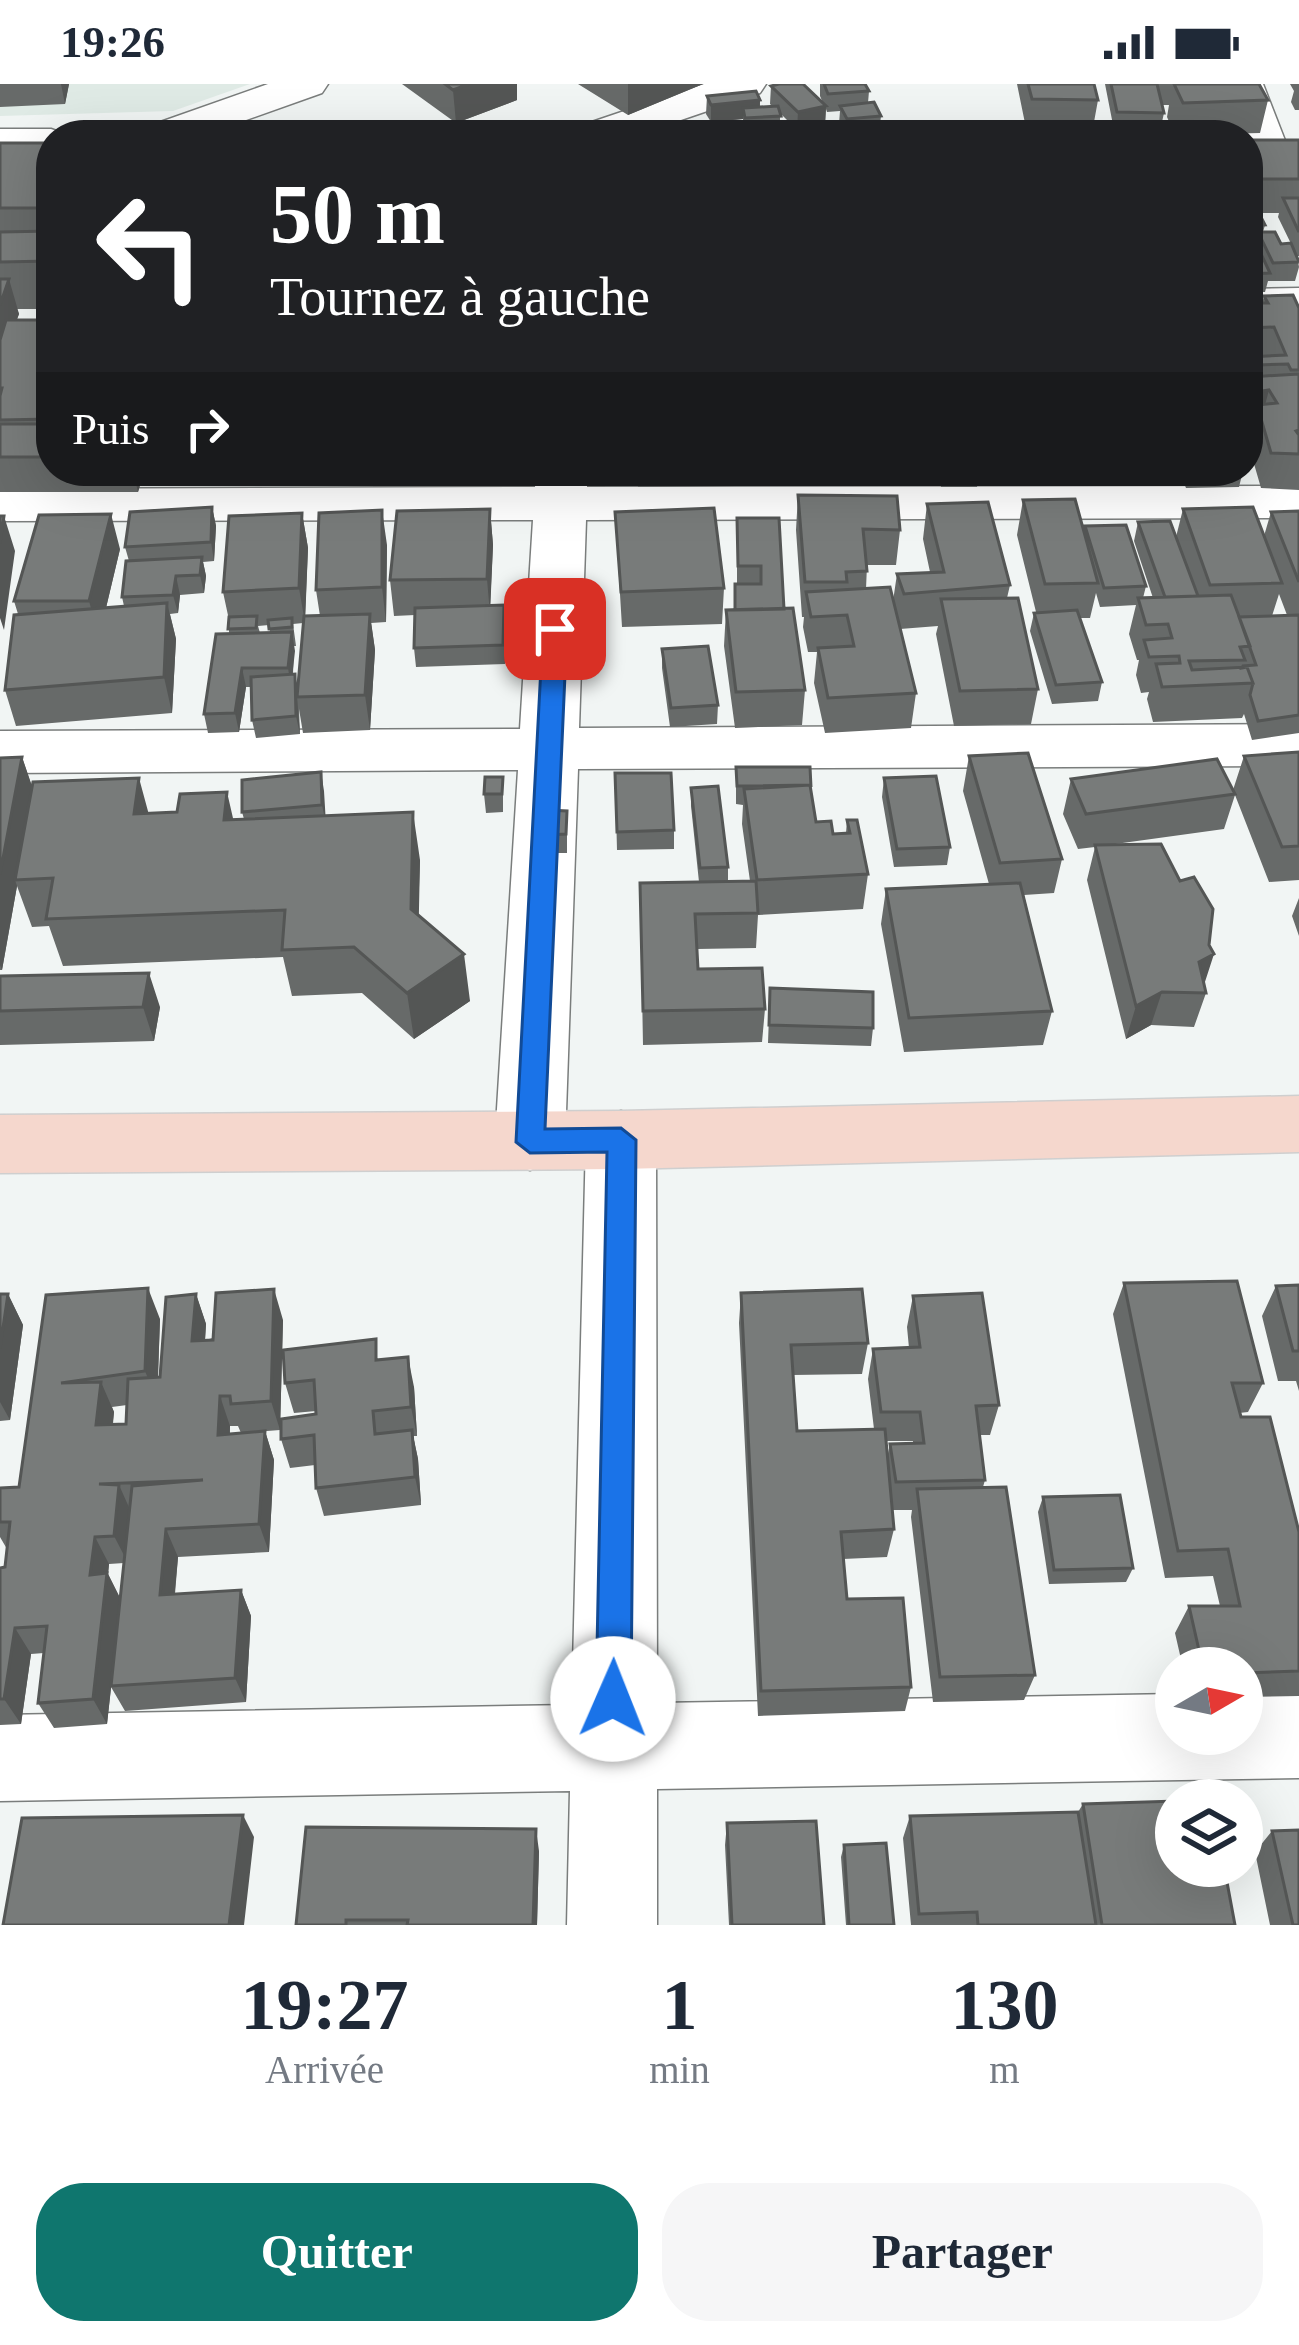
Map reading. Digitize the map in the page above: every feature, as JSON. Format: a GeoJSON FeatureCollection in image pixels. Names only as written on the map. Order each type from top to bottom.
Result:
{"type":"FeatureCollection","features":[{"type":"Feature","properties":{"kind":"main road"},"geometry":{"type":"LineString","coordinates":[[0,1144],[530,1142],[1023,1126],[1299,1124]]}},
{"type":"Feature","properties":{"kind":"street"},"geometry":{"type":"LineString","coordinates":[[206,120],[307,84]]}},
{"type":"Feature","properties":{"kind":"street"},"geometry":{"type":"LineString","coordinates":[[639,120],[745,84]]}},
{"type":"Feature","properties":{"kind":"street"},"geometry":{"type":"LineString","coordinates":[[1242,84],[1260,120]]}},
{"type":"Feature","properties":{"kind":"street"},"geometry":{"type":"LineString","coordinates":[[0,142],[36,142]]}},
{"type":"Feature","properties":{"kind":"street"},"geometry":{"type":"LineString","coordinates":[[1263,303],[1299,302]]}},
{"type":"Feature","properties":{"kind":"street"},"geometry":{"type":"LineString","coordinates":[[0,505],[172,487],[561,488],[1299,502]]}},
{"type":"Feature","properties":{"kind":"street"},"geometry":{"type":"LineString","coordinates":[[530,1142],[561,488]]}},
{"type":"Feature","properties":{"kind":"street"},"geometry":{"type":"LineString","coordinates":[[0,752],[1299,745]]}},
{"type":"Feature","properties":{"kind":"street"},"geometry":{"type":"LineString","coordinates":[[612,1925],[621,1140]]}},
{"type":"Feature","properties":{"kind":"street"},"geometry":{"type":"LineString","coordinates":[[0,1758],[1299,1735]]}},
{"type":"Feature","properties":{"kind":"shaded area"},"geometry":{"type":"Polygon","coordinates":[[[0,84],[250,84],[173,111],[0,116],[0,84]]]}},
{"type":"Feature","properties":{"kind":"building"},"geometry":{"type":"Polygon","coordinates":[[[803,84],[826,106],[798,112],[771,86],[803,84]]]}},
{"type":"Feature","properties":{"kind":"building"},"geometry":{"type":"Polygon","coordinates":[[[824,84],[865,84],[869,91],[828,94],[824,84]]]}},
{"type":"Feature","properties":{"kind":"building"},"geometry":{"type":"Polygon","coordinates":[[[1028,84],[1094,84],[1098,100],[1032,99],[1028,84]]]}},
{"type":"Feature","properties":{"kind":"building"},"geometry":{"type":"Polygon","coordinates":[[[1111,84],[1157,84],[1164,113],[1117,112],[1111,84]]]}},
{"type":"Feature","properties":{"kind":"building"},"geometry":{"type":"Polygon","coordinates":[[[1174,84],[1259,84],[1268,100],[1183,103],[1174,84]]]}},
{"type":"Feature","properties":{"kind":"building"},"geometry":{"type":"Polygon","coordinates":[[[756,91],[760,100],[711,105],[707,96],[756,91]]]}},
{"type":"Feature","properties":{"kind":"building"},"geometry":{"type":"Polygon","coordinates":[[[874,102],[881,116],[847,119],[840,106],[874,102]]]}},
{"type":"Feature","properties":{"kind":"building"},"geometry":{"type":"Polygon","coordinates":[[[778,106],[781,116],[745,118],[743,108],[778,106]]]}},
{"type":"Feature","properties":{"kind":"building"},"geometry":{"type":"Polygon","coordinates":[[[1263,140],[1299,140],[1299,179],[1263,179],[1263,140]]]}},
{"type":"Feature","properties":{"kind":"building"},"geometry":{"type":"Polygon","coordinates":[[[0,143],[36,143],[36,208],[0,208],[0,143]]]}},
{"type":"Feature","properties":{"kind":"building"},"geometry":{"type":"Polygon","coordinates":[[[1283,198],[1299,198],[1299,232],[1283,198]]]}},
{"type":"Feature","properties":{"kind":"building"},"geometry":{"type":"Polygon","coordinates":[[[36,231],[36,261],[0,262],[0,232],[36,231]]]}},
{"type":"Feature","properties":{"kind":"building"},"geometry":{"type":"Polygon","coordinates":[[[1263,232],[1275,232],[1281,244],[1291,243],[1299,262],[1273,263],[1263,232]]]}},
{"type":"Feature","properties":{"kind":"building"},"geometry":{"type":"Polygon","coordinates":[[[0,279],[9,279],[0,305],[0,279]]]}},
{"type":"Feature","properties":{"kind":"building"},"geometry":{"type":"Polygon","coordinates":[[[1293,295],[1299,308],[1299,370],[1291,370],[1288,364],[1263,365],[1263,356],[1286,355],[1274,327],[1263,327],[1263,303],[1268,303],[1264,296],[1293,295]]]}},
{"type":"Feature","properties":{"kind":"building"},"geometry":{"type":"Polygon","coordinates":[[[6,320],[36,320],[36,419],[0,420],[0,340],[6,320]]]}},
{"type":"Feature","properties":{"kind":"building"},"geometry":{"type":"Polygon","coordinates":[[[1299,374],[1299,454],[1271,453],[1263,404],[1277,403],[1269,390],[1263,391],[1263,376],[1299,374]]]}},
{"type":"Feature","properties":{"kind":"building"},"geometry":{"type":"Polygon","coordinates":[[[0,424],[36,424],[36,457],[0,457],[0,424]]]}},
{"type":"Feature","properties":{"kind":"building"},"geometry":{"type":"Polygon","coordinates":[[[798,495],[897,496],[900,530],[863,529],[867,571],[846,572],[847,582],[805,582],[798,495]]]}},
{"type":"Feature","properties":{"kind":"building"},"geometry":{"type":"Polygon","coordinates":[[[1075,499],[1098,583],[1045,584],[1023,500],[1075,499]]]}},
{"type":"Feature","properties":{"kind":"building"},"geometry":{"type":"Polygon","coordinates":[[[988,502],[1010,585],[904,594],[897,574],[944,572],[927,504],[988,502]]]}},
{"type":"Feature","properties":{"kind":"building"},"geometry":{"type":"Polygon","coordinates":[[[212,507],[211,542],[125,547],[130,512],[212,507]]]}},
{"type":"Feature","properties":{"kind":"building"},"geometry":{"type":"Polygon","coordinates":[[[1253,507],[1282,583],[1210,585],[1183,509],[1253,507]]]}},
{"type":"Feature","properties":{"kind":"building"},"geometry":{"type":"Polygon","coordinates":[[[714,508],[724,588],[621,592],[615,512],[714,508]]]}},
{"type":"Feature","properties":{"kind":"building"},"geometry":{"type":"Polygon","coordinates":[[[490,509],[487,579],[390,580],[397,511],[490,509]]]}},
{"type":"Feature","properties":{"kind":"building"},"geometry":{"type":"Polygon","coordinates":[[[382,510],[382,587],[316,590],[319,513],[382,510]]]}},
{"type":"Feature","properties":{"kind":"building"},"geometry":{"type":"Polygon","coordinates":[[[1299,511],[1299,582],[1271,512],[1299,511]]]}},
{"type":"Feature","properties":{"kind":"building"},"geometry":{"type":"Polygon","coordinates":[[[302,513],[299,588],[223,592],[229,516],[302,513]]]}},
{"type":"Feature","properties":{"kind":"building"},"geometry":{"type":"Polygon","coordinates":[[[111,514],[89,601],[14,601],[39,515],[111,514]]]}},
{"type":"Feature","properties":{"kind":"building"},"geometry":{"type":"Polygon","coordinates":[[[737,518],[779,518],[784,609],[735,610],[735,584],[761,584],[761,566],[738,566],[737,518]]]}},
{"type":"Feature","properties":{"kind":"building"},"geometry":{"type":"Polygon","coordinates":[[[1170,521],[1198,596],[1165,597],[1138,522],[1170,521]]]}},
{"type":"Feature","properties":{"kind":"building"},"geometry":{"type":"Polygon","coordinates":[[[1126,525],[1146,586],[1104,588],[1085,526],[1126,525]]]}},
{"type":"Feature","properties":{"kind":"building"},"geometry":{"type":"Polygon","coordinates":[[[202,557],[200,575],[176,576],[173,595],[122,597],[126,561],[202,557]]]}},
{"type":"Feature","properties":{"kind":"building"},"geometry":{"type":"Polygon","coordinates":[[[890,587],[916,693],[828,698],[818,648],[854,646],[847,615],[811,617],[806,592],[890,587]]]}},
{"type":"Feature","properties":{"kind":"building"},"geometry":{"type":"Polygon","coordinates":[[[1231,595],[1250,646],[1240,647],[1245,660],[1189,661],[1192,670],[1247,667],[1253,683],[1162,687],[1156,664],[1180,663],[1179,656],[1149,657],[1144,640],[1172,638],[1168,624],[1146,625],[1138,598],[1231,595]]]}},
{"type":"Feature","properties":{"kind":"building"},"geometry":{"type":"Polygon","coordinates":[[[1018,598],[1038,689],[960,691],[941,599],[1018,598]]]}},
{"type":"Feature","properties":{"kind":"building"},"geometry":{"type":"Polygon","coordinates":[[[167,603],[164,677],[5,690],[14,615],[167,603]]]}},
{"type":"Feature","properties":{"kind":"building"},"geometry":{"type":"Polygon","coordinates":[[[504,605],[503,645],[414,648],[415,608],[504,605]]]}},
{"type":"Feature","properties":{"kind":"building"},"geometry":{"type":"Polygon","coordinates":[[[793,608],[805,690],[736,692],[726,610],[793,608]]]}},
{"type":"Feature","properties":{"kind":"building"},"geometry":{"type":"Polygon","coordinates":[[[1077,610],[1102,682],[1056,685],[1034,613],[1077,610]]]}},
{"type":"Feature","properties":{"kind":"building"},"geometry":{"type":"Polygon","coordinates":[[[370,614],[365,695],[297,697],[304,616],[370,614]]]}},
{"type":"Feature","properties":{"kind":"building"},"geometry":{"type":"Polygon","coordinates":[[[1299,615],[1299,715],[1258,721],[1250,695],[1253,683],[1247,667],[1242,668],[1256,665],[1239,617],[1299,615]]]}},
{"type":"Feature","properties":{"kind":"building"},"geometry":{"type":"Polygon","coordinates":[[[257,616],[256,628],[228,629],[229,617],[257,616]]]}},
{"type":"Feature","properties":{"kind":"building"},"geometry":{"type":"Polygon","coordinates":[[[292,618],[292,627],[269,629],[268,620],[292,618]]]}},
{"type":"Feature","properties":{"kind":"building"},"geometry":{"type":"Polygon","coordinates":[[[292,632],[288,668],[242,668],[235,713],[204,714],[216,634],[292,632]]]}},
{"type":"Feature","properties":{"kind":"building"},"geometry":{"type":"Polygon","coordinates":[[[708,646],[718,705],[671,708],[662,649],[708,646]]]}},
{"type":"Feature","properties":{"kind":"building"},"geometry":{"type":"Polygon","coordinates":[[[295,674],[296,716],[252,720],[251,677],[295,674]]]}},
{"type":"Feature","properties":{"kind":"building"},"geometry":{"type":"Polygon","coordinates":[[[1299,752],[1299,846],[1282,847],[1244,756],[1299,752]]]}},
{"type":"Feature","properties":{"kind":"building"},"geometry":{"type":"Polygon","coordinates":[[[1028,753],[1062,859],[1000,863],[969,756],[1028,753]]]}},
{"type":"Feature","properties":{"kind":"building"},"geometry":{"type":"Polygon","coordinates":[[[22,757],[0,874],[0,758],[22,757]]]}},
{"type":"Feature","properties":{"kind":"building"},"geometry":{"type":"Polygon","coordinates":[[[1217,759],[1235,794],[1086,814],[1071,779],[1217,759]]]}},
{"type":"Feature","properties":{"kind":"building"},"geometry":{"type":"Polygon","coordinates":[[[736,767],[810,767],[811,787],[737,786],[736,767]]]}},
{"type":"Feature","properties":{"kind":"building"},"geometry":{"type":"Polygon","coordinates":[[[321,772],[322,805],[242,812],[242,780],[321,772]]]}},
{"type":"Feature","properties":{"kind":"building"},"geometry":{"type":"Polygon","coordinates":[[[615,773],[671,773],[674,830],[617,832],[615,773]]]}},
{"type":"Feature","properties":{"kind":"building"},"geometry":{"type":"Polygon","coordinates":[[[936,776],[950,847],[897,849],[884,778],[936,776]]]}},
{"type":"Feature","properties":{"kind":"building"},"geometry":{"type":"Polygon","coordinates":[[[485,777],[503,777],[502,794],[484,794],[485,777]]]}},
{"type":"Feature","properties":{"kind":"building"},"geometry":{"type":"Polygon","coordinates":[[[139,778],[134,814],[177,812],[180,794],[227,792],[224,820],[413,812],[411,909],[464,954],[407,993],[354,947],[282,950],[285,910],[46,919],[53,878],[15,880],[33,782],[139,778]]]}},
{"type":"Feature","properties":{"kind":"building"},"geometry":{"type":"Polygon","coordinates":[[[810,785],[816,822],[831,821],[833,834],[850,833],[847,820],[857,820],[868,874],[757,880],[744,789],[810,785]]]}},
{"type":"Feature","properties":{"kind":"building"},"geometry":{"type":"Polygon","coordinates":[[[718,786],[728,867],[700,868],[691,788],[718,786]]]}},
{"type":"Feature","properties":{"kind":"building"},"geometry":{"type":"Polygon","coordinates":[[[547,810],[567,811],[566,834],[547,835],[547,810]]]}},
{"type":"Feature","properties":{"kind":"building"},"geometry":{"type":"Polygon","coordinates":[[[1161,844],[1180,881],[1194,877],[1213,909],[1209,945],[1214,954],[1199,962],[1206,993],[1162,992],[1136,1006],[1095,845],[1161,844]]]}},
{"type":"Feature","properties":{"kind":"building"},"geometry":{"type":"Polygon","coordinates":[[[756,881],[758,913],[695,914],[698,969],[762,968],[765,1009],[643,1011],[640,883],[756,881]]]}},
{"type":"Feature","properties":{"kind":"building"},"geometry":{"type":"Polygon","coordinates":[[[1020,883],[1052,1011],[909,1018],[886,889],[1020,883]]]}},
{"type":"Feature","properties":{"kind":"building"},"geometry":{"type":"Polygon","coordinates":[[[149,973],[143,1007],[0,1011],[0,976],[149,973]]]}},
{"type":"Feature","properties":{"kind":"building"},"geometry":{"type":"Polygon","coordinates":[[[770,988],[873,992],[873,1028],[769,1025],[770,988]]]}},
{"type":"Feature","properties":{"kind":"building"},"geometry":{"type":"Polygon","coordinates":[[[1237,1281],[1263,1383],[1232,1383],[1241,1417],[1270,1417],[1299,1532],[1299,1671],[1263,1672],[1263,1647],[1198,1647],[1189,1606],[1240,1606],[1228,1549],[1178,1551],[1124,1283],[1237,1281]]]}},
{"type":"Feature","properties":{"kind":"building"},"geometry":{"type":"Polygon","coordinates":[[[1299,1285],[1299,1351],[1293,1351],[1276,1286],[1299,1285]]]}},
{"type":"Feature","properties":{"kind":"building"},"geometry":{"type":"Polygon","coordinates":[[[148,1288],[145,1371],[61,1383],[101,1382],[96,1425],[126,1424],[128,1379],[160,1377],[166,1297],[196,1294],[192,1341],[213,1340],[216,1293],[274,1289],[271,1401],[231,1404],[230,1396],[220,1396],[218,1435],[265,1431],[259,1524],[166,1529],[160,1595],[241,1590],[235,1678],[111,1686],[132,1486],[203,1480],[99,1484],[119,1485],[114,1536],[95,1537],[90,1575],[107,1573],[93,1699],[38,1703],[47,1626],[15,1628],[4,1699],[0,1699],[0,1568],[5,1567],[10,1522],[0,1522],[0,1488],[19,1487],[46,1295],[148,1288]]]}},
{"type":"Feature","properties":{"kind":"building"},"geometry":{"type":"Polygon","coordinates":[[[862,1289],[868,1343],[791,1345],[797,1431],[885,1429],[894,1529],[841,1532],[847,1599],[903,1598],[911,1687],[761,1691],[741,1293],[862,1289]]]}},
{"type":"Feature","properties":{"kind":"building"},"geometry":{"type":"Polygon","coordinates":[[[982,1293],[999,1405],[976,1406],[985,1480],[896,1482],[890,1444],[924,1443],[920,1412],[881,1412],[873,1349],[920,1347],[913,1296],[982,1293]]]}},
{"type":"Feature","properties":{"kind":"building"},"geometry":{"type":"Polygon","coordinates":[[[0,1294],[8,1294],[0,1348],[0,1294]]]}},
{"type":"Feature","properties":{"kind":"building"},"geometry":{"type":"Polygon","coordinates":[[[376,1339],[376,1360],[408,1357],[411,1407],[373,1411],[375,1434],[412,1430],[415,1477],[316,1488],[314,1435],[281,1439],[281,1419],[316,1414],[314,1380],[285,1383],[283,1350],[376,1339]]]}},
{"type":"Feature","properties":{"kind":"building"},"geometry":{"type":"Polygon","coordinates":[[[1006,1487],[1035,1675],[940,1677],[917,1489],[1006,1487]]]}},
{"type":"Feature","properties":{"kind":"building"},"geometry":{"type":"Polygon","coordinates":[[[1120,1495],[1133,1568],[1054,1570],[1043,1497],[1120,1495]]]}},
{"type":"Feature","properties":{"kind":"building"},"geometry":{"type":"Polygon","coordinates":[[[1155,1802],[1155,1887],[1228,1887],[1235,1925],[1102,1925],[1083,1804],[1155,1802]]]}},
{"type":"Feature","properties":{"kind":"building"},"geometry":{"type":"Polygon","coordinates":[[[1078,1812],[1096,1925],[978,1925],[977,1912],[919,1914],[910,1816],[1078,1812]]]}},
{"type":"Feature","properties":{"kind":"building"},"geometry":{"type":"Polygon","coordinates":[[[243,1815],[229,1925],[3,1925],[22,1818],[243,1815]]]}},
{"type":"Feature","properties":{"kind":"building"},"geometry":{"type":"Polygon","coordinates":[[[816,1821],[824,1925],[732,1925],[727,1823],[816,1821]]]}},
{"type":"Feature","properties":{"kind":"building"},"geometry":{"type":"Polygon","coordinates":[[[306,1827],[536,1829],[533,1925],[346,1920],[346,1925],[296,1925],[306,1827]]]}},
{"type":"Feature","properties":{"kind":"building"},"geometry":{"type":"Polygon","coordinates":[[[1299,1830],[1299,1925],[1293,1925],[1272,1831],[1299,1830]]]}},
{"type":"Feature","properties":{"kind":"building"},"geometry":{"type":"Polygon","coordinates":[[[886,1843],[894,1925],[849,1925],[844,1845],[886,1843]]]}},
{"type":"Feature","properties":{"kind":"route"},"geometry":{"type":"LineString","coordinates":[[555,629],[530,1142],[621,1140],[613,1699]]}}]}
